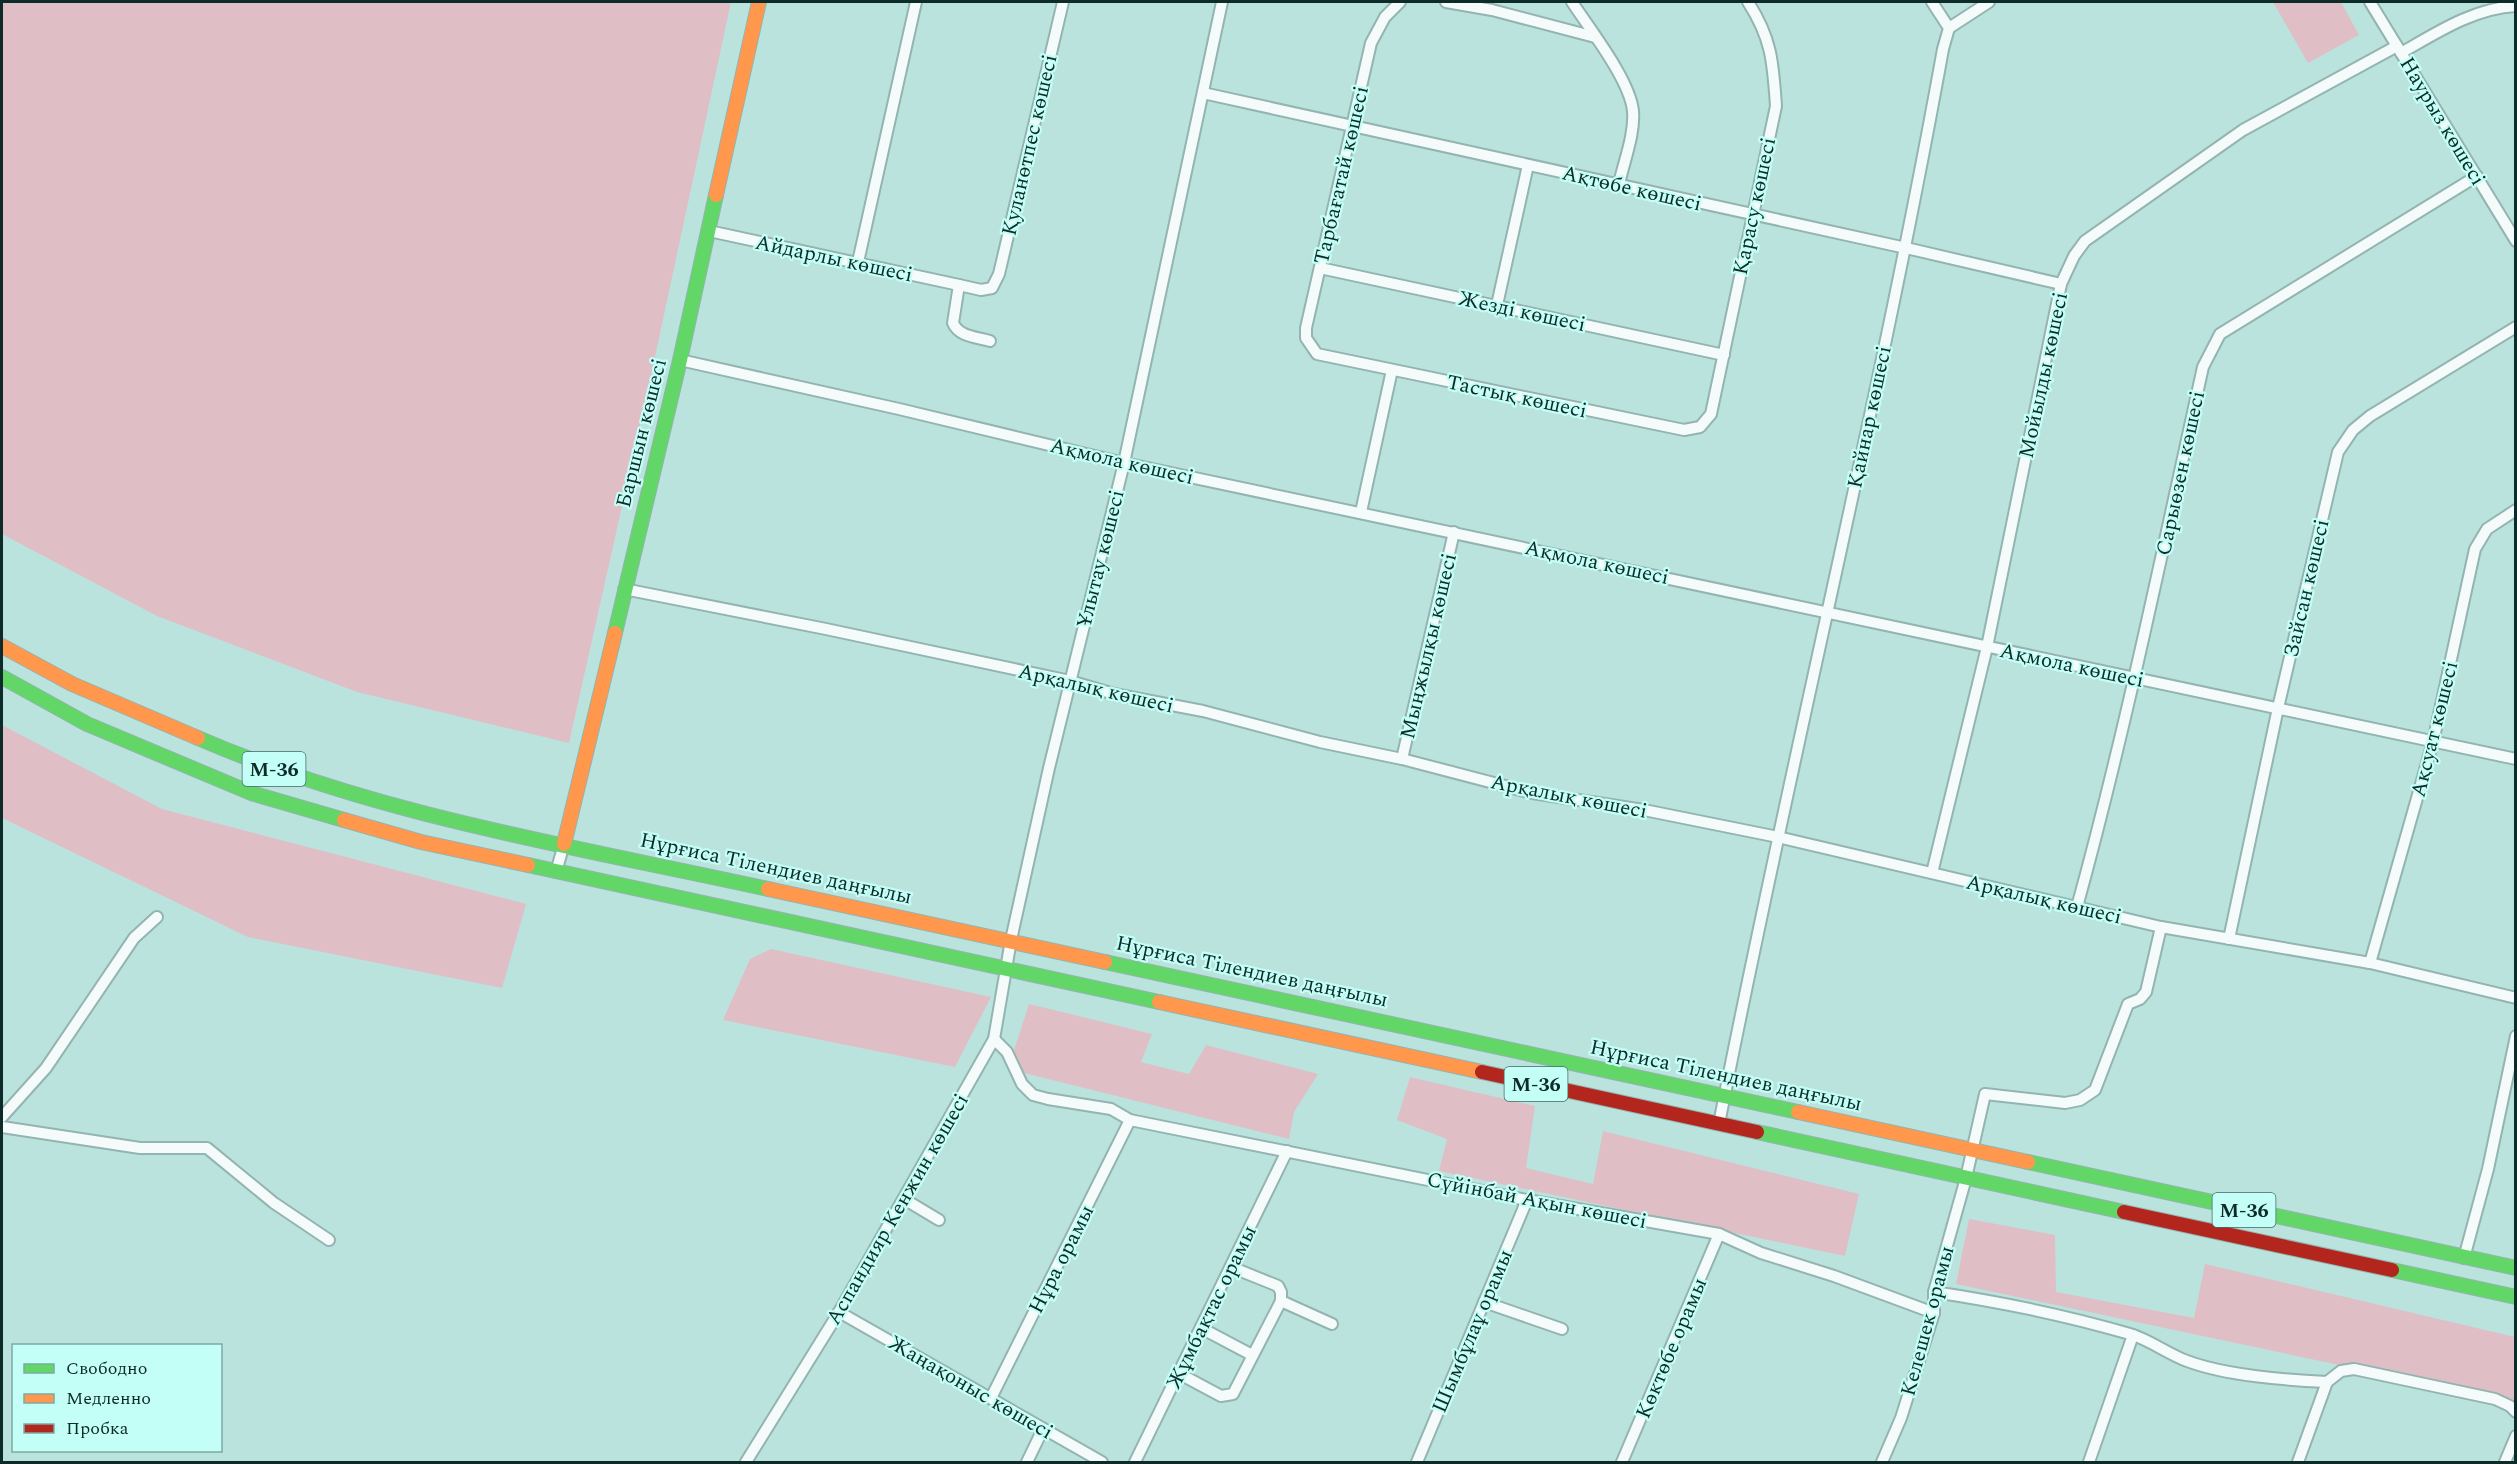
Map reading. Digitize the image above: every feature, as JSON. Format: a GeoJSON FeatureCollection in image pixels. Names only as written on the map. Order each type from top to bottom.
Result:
{"type":"FeatureCollection","features":[{"type":"Feature","properties":{"kind":"main road","name":"Баршын көшесі"},"geometry":{"type":"LineString","coordinates":[[564,844],[680,360],[759,2]]}},
{"type":"Feature","properties":{"kind":"main road","name":"Нұрғиса Тілендиев даңғылы"},"geometry":{"type":"LineString","coordinates":[[2,645],[72,684],[256,764],[409,812],[1011,940],[2516,1268]]}},
{"type":"Feature","properties":{"kind":"main road","name":"M-36"},"geometry":{"type":"LineString","coordinates":[[2,677],[87,724],[251,793],[422,842],[2516,1297]]}},
{"type":"Feature","properties":{"kind":"street"},"geometry":{"type":"LineString","coordinates":[[858,262],[916,2]]}},
{"type":"Feature","properties":{"kind":"street","name":"Қуланөтпес көшесі"},"geometry":{"type":"LineString","coordinates":[[992,288],[999,274],[1063,2]]}},
{"type":"Feature","properties":{"kind":"street","name":"Ұлытау көшесі"},"geometry":{"type":"LineString","coordinates":[[1011,940],[1070,681],[1124,463],[1222,2]]}},
{"type":"Feature","properties":{"kind":"street","name":"Тарбағатай көшесі"},"geometry":{"type":"LineString","coordinates":[[1317,354],[1306,338],[1306,328],[1371,43],[1385,17],[1400,2]]}},
{"type":"Feature","properties":{"kind":"street"},"geometry":{"type":"LineString","coordinates":[[1446,2],[1492,10],[1595,38]]}},
{"type":"Feature","properties":{"kind":"street"},"geometry":{"type":"LineString","coordinates":[[1572,2],[1625,84],[1633,110],[1632,128],[1619,184]]}},
{"type":"Feature","properties":{"kind":"street","name":"Қарасу көшесі"},"geometry":{"type":"LineString","coordinates":[[1711,414],[1776,106],[1773,59],[1761,24],[1748,2]]}},
{"type":"Feature","properties":{"kind":"street"},"geometry":{"type":"LineString","coordinates":[[1932,2],[1949,28],[1989,2]]}},
{"type":"Feature","properties":{"kind":"street","name":"Наурыз көшесі"},"geometry":{"type":"LineString","coordinates":[[2370,2],[2516,241]]}},
{"type":"Feature","properties":{"kind":"street","name":"Мойылды көшесі"},"geometry":{"type":"LineString","coordinates":[[1932,873],[1987,647],[2061,284],[2074,256],[2085,241],[2243,130],[2399,50],[2476,14],[2516,6]]}},
{"type":"Feature","properties":{"kind":"street","name":"Қайнар көшесі"},"geometry":{"type":"LineString","coordinates":[[1719,1124],[1778,837],[1906,248],[1943,49],[1949,28]]}},
{"type":"Feature","properties":{"kind":"street","name":"Ақтөбе көшесі"},"geometry":{"type":"LineString","coordinates":[[1203,93],[2061,284]]}},
{"type":"Feature","properties":{"kind":"street"},"geometry":{"type":"LineString","coordinates":[[1497,305],[1528,165]]}},
{"type":"Feature","properties":{"kind":"street","name":"Сарыөзен көшесі"},"geometry":{"type":"LineString","coordinates":[[2077,907],[2135,678],[2203,367],[2220,334],[2477,176]]}},
{"type":"Feature","properties":{"kind":"street","name":"Айдарлы көшесі"},"geometry":{"type":"LineString","coordinates":[[708,231],[981,290],[992,288]]}},
{"type":"Feature","properties":{"kind":"street","name":"Жезді көшесі"},"geometry":{"type":"LineString","coordinates":[[1320,268],[1724,354]]}},
{"type":"Feature","properties":{"kind":"street"},"geometry":{"type":"LineString","coordinates":[[959,285],[953,323],[955,328],[959,333],[990,341]]}},
{"type":"Feature","properties":{"kind":"street","name":"Зайсан көшесі"},"geometry":{"type":"LineString","coordinates":[[2229,939],[2278,708],[2338,452],[2353,430],[2370,416],[2516,327]]}},
{"type":"Feature","properties":{"kind":"street","name":"Тастық көшесі"},"geometry":{"type":"LineString","coordinates":[[1317,354],[1684,430],[1700,427],[1711,414]]}},
{"type":"Feature","properties":{"kind":"street","name":"Ақмола көшесі"},"geometry":{"type":"LineString","coordinates":[[680,360],[1124,463],[2516,759]]}},
{"type":"Feature","properties":{"kind":"street"},"geometry":{"type":"LineString","coordinates":[[1361,512],[1392,370]]}},
{"type":"Feature","properties":{"kind":"street","name":"Ақсуат көшесі"},"geometry":{"type":"LineString","coordinates":[[2370,963],[2433,742],[2475,549],[2487,529],[2516,510]]}},
{"type":"Feature","properties":{"kind":"street","name":"Мыңжылқы көшесі"},"geometry":{"type":"LineString","coordinates":[[1402,759],[1455,532]]}},
{"type":"Feature","properties":{"kind":"street","name":"Арқалық көшесі"},"geometry":{"type":"LineString","coordinates":[[624,589],[1070,681],[1114,694],[1203,711],[1320,742],[1402,759],[1532,793],[1644,810],[1778,837],[2161,927],[2370,963],[2516,998]]}},
{"type":"Feature","properties":{"kind":"street","name":"Баршын көшесі"},"geometry":{"type":"LineString","coordinates":[[556,872],[564,844]]}},
{"type":"Feature","properties":{"kind":"street"},"geometry":{"type":"LineString","coordinates":[[2,1117],[46,1068],[134,938],[158,917]]}},
{"type":"Feature","properties":{"kind":"street"},"geometry":{"type":"LineString","coordinates":[[1966,1178],[1985,1094],[2072,1103],[2095,1090],[2128,1004],[2140,999],[2146,992],[2161,927]]}},
{"type":"Feature","properties":{"kind":"street","name":"Аспандияр Кенжин көшесі"},"geometry":{"type":"LineString","coordinates":[[746,1462],[840,1312],[994,1039],[1011,940]]}},
{"type":"Feature","properties":{"kind":"street"},"geometry":{"type":"LineString","coordinates":[[2464,1258],[2488,1169],[2516,1036]]}},
{"type":"Feature","properties":{"kind":"street","name":"Сүйінбай Ақын көшесі"},"geometry":{"type":"LineString","coordinates":[[994,1039],[1007,1052],[1022,1084],[1033,1095],[1056,1101],[1112,1109],[1130,1120],[1527,1200],[1719,1234],[1761,1253],[1834,1276],[1934,1313]]}},
{"type":"Feature","properties":{"kind":"street","name":"Нұра орамы"},"geometry":{"type":"LineString","coordinates":[[991,1398],[1130,1120]]}},
{"type":"Feature","properties":{"kind":"street"},"geometry":{"type":"LineString","coordinates":[[2,1127],[140,1148],[207,1148],[274,1203],[329,1240]]}},
{"type":"Feature","properties":{"kind":"street","name":"Жұмбақтас орамы"},"geometry":{"type":"LineString","coordinates":[[1135,1462],[1287,1151]]}},
{"type":"Feature","properties":{"kind":"street","name":"Келешек орамы"},"geometry":{"type":"LineString","coordinates":[[1882,1462],[1901,1418],[1934,1313],[1934,1292],[1966,1178]]}},
{"type":"Feature","properties":{"kind":"street"},"geometry":{"type":"LineString","coordinates":[[904,1199],[939,1220]]}},
{"type":"Feature","properties":{"kind":"street","name":"Шымбұлаұ орамы"},"geometry":{"type":"LineString","coordinates":[[1416,1462],[1527,1200]]}},
{"type":"Feature","properties":{"kind":"street","name":"Көктөбе орамы"},"geometry":{"type":"LineString","coordinates":[[1623,1462],[1719,1234]]}},
{"type":"Feature","properties":{"kind":"street"},"geometry":{"type":"LineString","coordinates":[[1179,1373],[1221,1396],[1233,1394],[1281,1300],[1278,1286],[1231,1267]]}},
{"type":"Feature","properties":{"kind":"street"},"geometry":{"type":"LineString","coordinates":[[1934,1292],[2011,1304],[2133,1335],[2188,1362],[2253,1376],[2327,1382]]}},
{"type":"Feature","properties":{"kind":"street"},"geometry":{"type":"LineString","coordinates":[[1281,1300],[1332,1324]]}},
{"type":"Feature","properties":{"kind":"street"},"geometry":{"type":"LineString","coordinates":[[1484,1302],[1562,1329]]}},
{"type":"Feature","properties":{"kind":"street","name":"Жаңақоныс көшесі"},"geometry":{"type":"LineString","coordinates":[[840,1312],[1102,1462]]}},
{"type":"Feature","properties":{"kind":"street"},"geometry":{"type":"LineString","coordinates":[[1201,1328],[1252,1355]]}},
{"type":"Feature","properties":{"kind":"street"},"geometry":{"type":"LineString","coordinates":[[2089,1462],[2133,1335]]}},
{"type":"Feature","properties":{"kind":"street"},"geometry":{"type":"LineString","coordinates":[[2298,1462],[2327,1382],[2341,1371],[2354,1369],[2495,1400],[2510,1406],[2516,1412]]}},
{"type":"Feature","properties":{"kind":"street"},"geometry":{"type":"LineString","coordinates":[[1027,1462],[1043,1429]]}},
{"type":"Feature","properties":{"kind":"street"},"geometry":{"type":"LineString","coordinates":[[2505,1462],[2516,1436]]}},
{"type":"Feature","properties":{"kind":"shaded area"},"geometry":{"type":"Polygon","coordinates":[[[2,2],[731,2],[569,743],[357,692],[157,616],[2,534],[2,2]]]}},
{"type":"Feature","properties":{"kind":"shaded area"},"geometry":{"type":"Polygon","coordinates":[[[2273,2],[2341,2],[2359,35],[2308,63],[2273,2]]]}},
{"type":"Feature","properties":{"kind":"shaded area"},"geometry":{"type":"Polygon","coordinates":[[[2,725],[162,809],[526,904],[502,988],[248,937],[2,818],[2,725]]]}},
{"type":"Feature","properties":{"kind":"shaded area"},"geometry":{"type":"Polygon","coordinates":[[[771,949],[991,997],[955,1067],[723,1020],[750,959],[771,949]]]}},
{"type":"Feature","properties":{"kind":"shaded area"},"geometry":{"type":"Polygon","coordinates":[[[1029,1004],[1152,1034],[1141,1062],[1189,1074],[1206,1045],[1318,1074],[1294,1112],[1289,1139],[1008,1069],[1029,1004]]]}},
{"type":"Feature","properties":{"kind":"shaded area"},"geometry":{"type":"Polygon","coordinates":[[[1410,1077],[1535,1106],[1526,1168],[1593,1184],[1603,1131],[1859,1194],[1845,1256],[1439,1171],[1447,1139],[1397,1120],[1410,1077]]]}},
{"type":"Feature","properties":{"kind":"shaded area"},"geometry":{"type":"Polygon","coordinates":[[[1969,1219],[2055,1235],[2056,1292],[2194,1318],[2205,1264],[2515,1337],[2515,1402],[1956,1284],[1969,1219]]]}},
{"type":"Feature","properties":{"kind":"traffic: fast"},"geometry":{"type":"LineString","coordinates":[[615,633],[680,360],[716,195]]}},
{"type":"Feature","properties":{"kind":"traffic: fast"},"geometry":{"type":"LineString","coordinates":[[2,677],[87,724],[251,793],[344,820]]}},
{"type":"Feature","properties":{"kind":"traffic: fast"},"geometry":{"type":"LineString","coordinates":[[198,738],[336,789],[407,809],[551,843],[768,889]]}},
{"type":"Feature","properties":{"kind":"traffic: fast"},"geometry":{"type":"LineString","coordinates":[[528,865],[1159,1002]]}},
{"type":"Feature","properties":{"kind":"traffic: fast"},"geometry":{"type":"LineString","coordinates":[[1105,962],[1798,1112]]}},
{"type":"Feature","properties":{"kind":"traffic: fast"},"geometry":{"type":"LineString","coordinates":[[1757,1132],[2124,1212]]}},
{"type":"Feature","properties":{"kind":"traffic: fast"},"geometry":{"type":"LineString","coordinates":[[2028,1162],[2516,1268]]}},
{"type":"Feature","properties":{"kind":"traffic: fast"},"geometry":{"type":"LineString","coordinates":[[2392,1270],[2516,1297]]}},
{"type":"Feature","properties":{"kind":"traffic: slow"},"geometry":{"type":"LineString","coordinates":[[716,195],[759,2]]}},
{"type":"Feature","properties":{"kind":"traffic: slow"},"geometry":{"type":"LineString","coordinates":[[564,844],[615,633]]}},
{"type":"Feature","properties":{"kind":"traffic: slow"},"geometry":{"type":"LineString","coordinates":[[2,646],[72,684],[198,738]]}},
{"type":"Feature","properties":{"kind":"traffic: slow"},"geometry":{"type":"LineString","coordinates":[[344,820],[421,842],[528,865]]}},
{"type":"Feature","properties":{"kind":"traffic: slow"},"geometry":{"type":"LineString","coordinates":[[768,889],[1105,962]]}},
{"type":"Feature","properties":{"kind":"traffic: slow"},"geometry":{"type":"LineString","coordinates":[[1159,1002],[1482,1072]]}},
{"type":"Feature","properties":{"kind":"traffic: slow"},"geometry":{"type":"LineString","coordinates":[[1798,1112],[2028,1162]]}},
{"type":"Feature","properties":{"kind":"traffic: jam"},"geometry":{"type":"LineString","coordinates":[[1482,1072],[1757,1132]]}},
{"type":"Feature","properties":{"kind":"traffic: jam"},"geometry":{"type":"LineString","coordinates":[[2124,1212],[2392,1270]]}}]}
